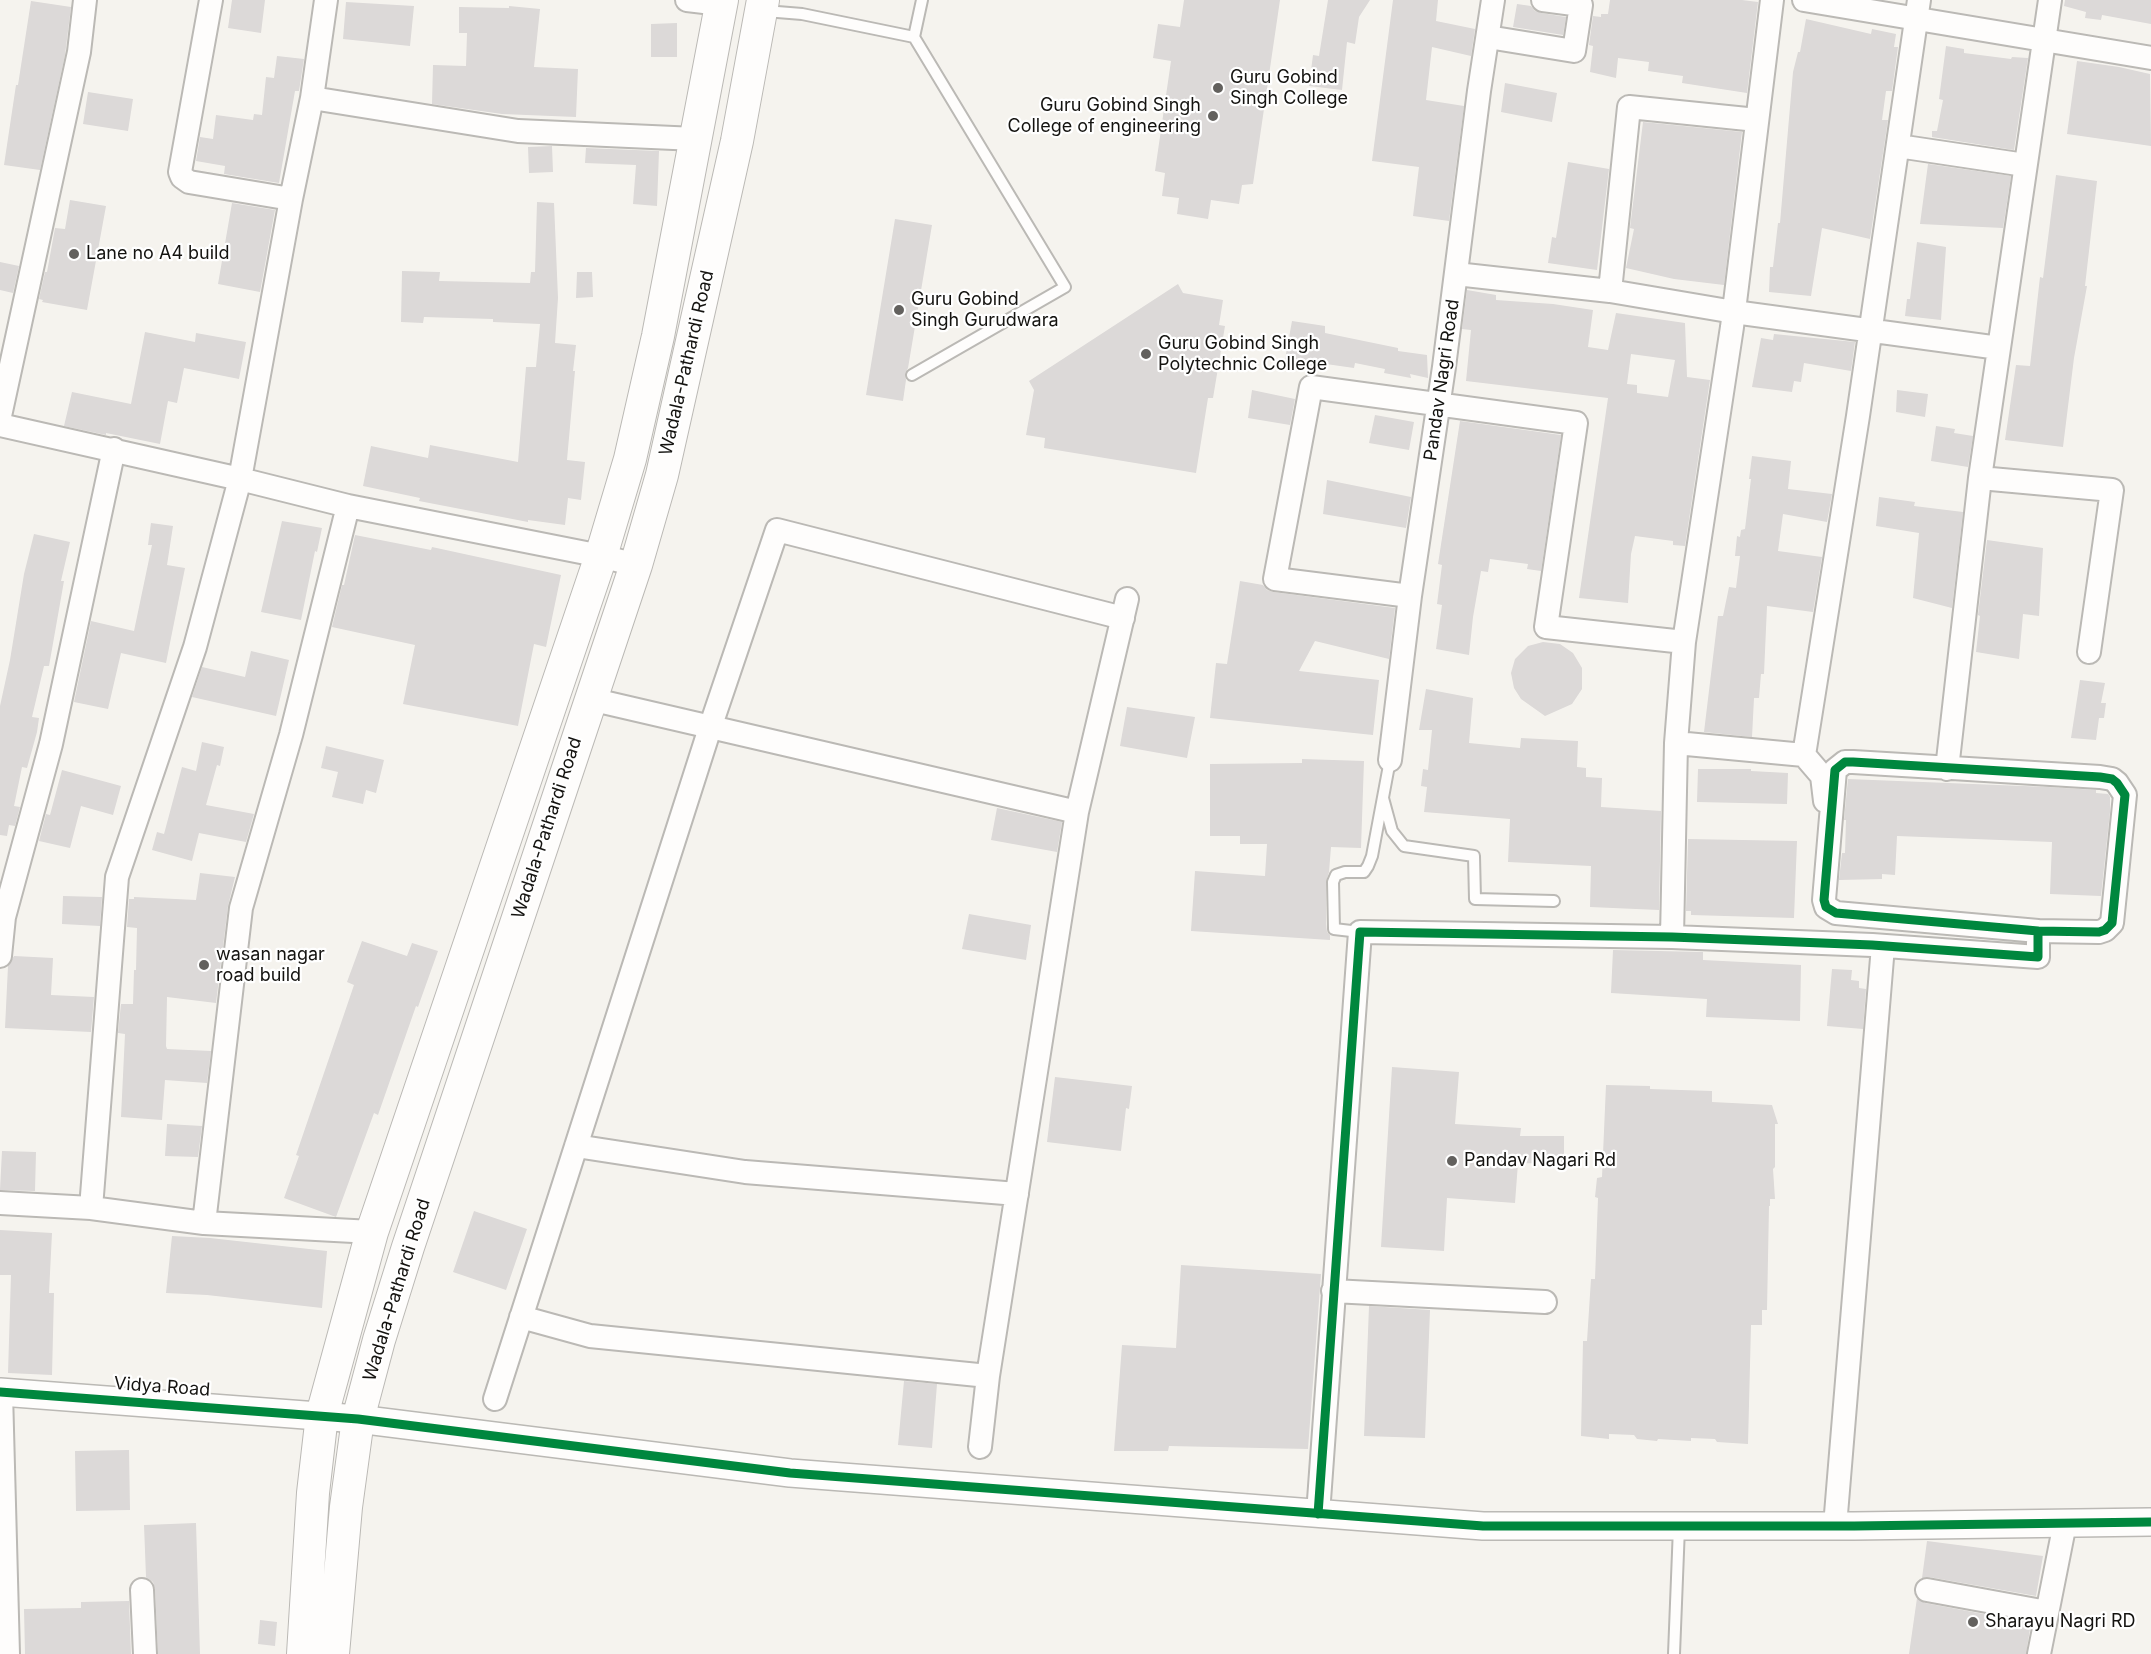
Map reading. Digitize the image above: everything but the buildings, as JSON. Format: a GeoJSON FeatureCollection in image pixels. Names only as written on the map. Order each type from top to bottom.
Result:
{"type":"FeatureCollection","features":[{"type":"Feature","properties":{"kind":"main road","name":"Wadala-Pathardi Road"},"geometry":{"type":"LineString","coordinates":[[303,1654],[313,1493],[322,1415],[372,1232],[601,555],[630,459],[658,336],[722,2]]}},
{"type":"Feature","properties":{"kind":"main road","name":"Wadala-Pathardi Road"},"geometry":{"type":"LineString","coordinates":[[333,1654],[346,1507],[358,1419],[379,1340],[405,1258],[636,565],[662,475],[737,141],[762,5]]}},
{"type":"Feature","properties":{"kind":"street"},"geometry":{"type":"LineString","coordinates":[[0,416],[79,52],[85,0]]}},
{"type":"Feature","properties":{"kind":"street"},"geometry":{"type":"LineString","coordinates":[[211,0],[180,172],[182,177],[189,182],[291,198]]}},
{"type":"Feature","properties":{"kind":"street"},"geometry":{"type":"LineString","coordinates":[[91,1208],[117,877],[195,647],[240,478],[291,198],[312,98],[326,0]]}},
{"type":"Feature","properties":{"kind":"street"},"geometry":{"type":"LineString","coordinates":[[687,0],[722,2]]}},
{"type":"Feature","properties":{"kind":"street","name":"Pandav Nagri Road"},"geometry":{"type":"LineString","coordinates":[[1389,760],[1493,0]]}},
{"type":"Feature","properties":{"kind":"street"},"geometry":{"type":"LineString","coordinates":[[1488,37],[1574,51],[1581,5],[1543,0]]}},
{"type":"Feature","properties":{"kind":"street"},"geometry":{"type":"LineString","coordinates":[[1672,937],[1676,743],[1684,642],[1734,312],[1772,0]]}},
{"type":"Feature","properties":{"kind":"street"},"geometry":{"type":"LineString","coordinates":[[1804,0],[1918,9],[2043,40],[2151,58]]}},
{"type":"Feature","properties":{"kind":"street"},"geometry":{"type":"LineString","coordinates":[[1947,769],[1980,478],[2050,0]]}},
{"type":"Feature","properties":{"kind":"street"},"geometry":{"type":"LineString","coordinates":[[1804,755],[1918,9]]}},
{"type":"Feature","properties":{"kind":"street"},"geometry":{"type":"LineString","coordinates":[[312,98],[518,131],[696,139]]}},
{"type":"Feature","properties":{"kind":"street"},"geometry":{"type":"LineString","coordinates":[[1610,291],[1629,107],[1757,120]]}},
{"type":"Feature","properties":{"kind":"street"},"geometry":{"type":"LineString","coordinates":[[1898,146],[2025,165]]}},
{"type":"Feature","properties":{"kind":"street"},"geometry":{"type":"LineString","coordinates":[[1456,274],[1610,291],[1734,312],[1999,348]]}},
{"type":"Feature","properties":{"kind":"street"},"geometry":{"type":"LineString","coordinates":[[1410,596],[1275,579],[1311,387],[1576,423],[1546,627],[1684,642]]}},
{"type":"Feature","properties":{"kind":"street"},"geometry":{"type":"LineString","coordinates":[[0,425],[240,478],[348,506],[601,555],[636,565]]}},
{"type":"Feature","properties":{"kind":"street"},"geometry":{"type":"LineString","coordinates":[[0,956],[4,917],[51,744],[114,450]]}},
{"type":"Feature","properties":{"kind":"street"},"geometry":{"type":"LineString","coordinates":[[1980,478],[2112,490],[2089,652]]}},
{"type":"Feature","properties":{"kind":"street"},"geometry":{"type":"LineString","coordinates":[[204,1223],[241,908],[291,735],[348,506]]}},
{"type":"Feature","properties":{"kind":"street"},"geometry":{"type":"LineString","coordinates":[[495,1399],[710,728],[777,530],[1125,608],[1077,812],[988,1376],[980,1447]]}},
{"type":"Feature","properties":{"kind":"street"},"geometry":{"type":"LineString","coordinates":[[590,699],[1077,812]]}},
{"type":"Feature","properties":{"kind":"street"},"geometry":{"type":"LineString","coordinates":[[1676,743],[1804,755],[1822,776],[1825,803],[1818,858]]}},
{"type":"Feature","properties":{"kind":"street"},"geometry":{"type":"LineString","coordinates":[[1845,762],[1853,762],[2112,779],[2125,795],[2112,923],[2099,932],[2038,931],[1836,914],[1826,907],[1824,900],[1835,770],[1845,762]]}},
{"type":"Feature","properties":{"kind":"street"},"geometry":{"type":"LineString","coordinates":[[1318,1514],[1360,932],[1672,937],[1883,946],[2038,957],[2038,931]]}},
{"type":"Feature","properties":{"kind":"street"},"geometry":{"type":"LineString","coordinates":[[1835,1526],[1883,946]]}},
{"type":"Feature","properties":{"kind":"street"},"geometry":{"type":"LineString","coordinates":[[576,1146],[745,1172],[1017,1194]]}},
{"type":"Feature","properties":{"kind":"street"},"geometry":{"type":"LineString","coordinates":[[0,1203],[91,1208],[204,1223],[372,1232]]}},
{"type":"Feature","properties":{"kind":"street"},"geometry":{"type":"LineString","coordinates":[[1333,1291],[1545,1302]]}},
{"type":"Feature","properties":{"kind":"street"},"geometry":{"type":"LineString","coordinates":[[521,1317],[590,1336],[988,1376]]}},
{"type":"Feature","properties":{"kind":"street"},"geometry":{"type":"LineString","coordinates":[[0,1392],[8,1654]]}},
{"type":"Feature","properties":{"kind":"street","name":"Vidya Road"},"geometry":{"type":"LineString","coordinates":[[0,1392],[322,1415],[790,1473],[1483,1526],[1835,1526],[2151,1522]]}},
{"type":"Feature","properties":{"kind":"street"},"geometry":{"type":"LineString","coordinates":[[2039,1654],[2065,1523]]}},
{"type":"Feature","properties":{"kind":"street"},"geometry":{"type":"LineString","coordinates":[[142,1590],[145,1654]]}},
{"type":"Feature","properties":{"kind":"street"},"geometry":{"type":"LineString","coordinates":[[1927,1590],[2047,1612]]}},
{"type":"Feature","properties":{"kind":"lane"},"geometry":{"type":"LineString","coordinates":[[912,375],[1065,287],[914,37],[922,0]]}},
{"type":"Feature","properties":{"kind":"lane"},"geometry":{"type":"LineString","coordinates":[[762,5],[914,37]]}},
{"type":"Feature","properties":{"kind":"lane"},"geometry":{"type":"LineString","coordinates":[[1360,932],[1334,929],[1333,882],[1336,875],[1345,872],[1364,872],[1368,866],[1372,856],[1389,760]]}},
{"type":"Feature","properties":{"kind":"lane"},"geometry":{"type":"LineString","coordinates":[[1383,798],[1392,831],[1404,846],[1474,856],[1475,899],[1554,901]]}},
{"type":"Feature","properties":{"kind":"lane"},"geometry":{"type":"LineString","coordinates":[[1674,1654],[1679,1526]]}},
{"type":"Feature","properties":{"kind":"cycle path"},"geometry":{"type":"LineString","coordinates":[[1318,1514],[1360,932],[1672,937],[1872,945],[2038,957],[2038,931],[1836,913],[1826,907],[1824,900],[1835,770],[1845,762],[2100,777],[2112,779],[2117,783],[2125,795],[2112,923],[2099,932],[2038,931]]}},
{"type":"Feature","properties":{"kind":"cycle path"},"geometry":{"type":"LineString","coordinates":[[0,1392],[358,1419],[790,1473],[1483,1526],[1854,1526],[2151,1522]]}},
{"type":"Feature","properties":{"kind":"place","name":"Guru Gobind Singh College"},"geometry":{"type":"Point","coordinates":[1218,88]}},
{"type":"Feature","properties":{"kind":"place","name":"Guru Gobind Singh College of engineering"},"geometry":{"type":"Point","coordinates":[1213,116]}},
{"type":"Feature","properties":{"kind":"place","name":"Lane no A4 build"},"geometry":{"type":"Point","coordinates":[74,254]}},
{"type":"Feature","properties":{"kind":"place","name":"Guru Gobind Singh Gurudwara"},"geometry":{"type":"Point","coordinates":[899,310]}},
{"type":"Feature","properties":{"kind":"place","name":"Guru Gobind Singh Polytechnic College"},"geometry":{"type":"Point","coordinates":[1146,354]}},
{"type":"Feature","properties":{"kind":"place","name":"wasan nagar road build"},"geometry":{"type":"Point","coordinates":[204,965]}},
{"type":"Feature","properties":{"kind":"place","name":"Pandav Nagari Rd"},"geometry":{"type":"Point","coordinates":[1452,1161]}},
{"type":"Feature","properties":{"kind":"place","name":"Sharayu Nagri RD"},"geometry":{"type":"Point","coordinates":[1973,1622]}}]}
